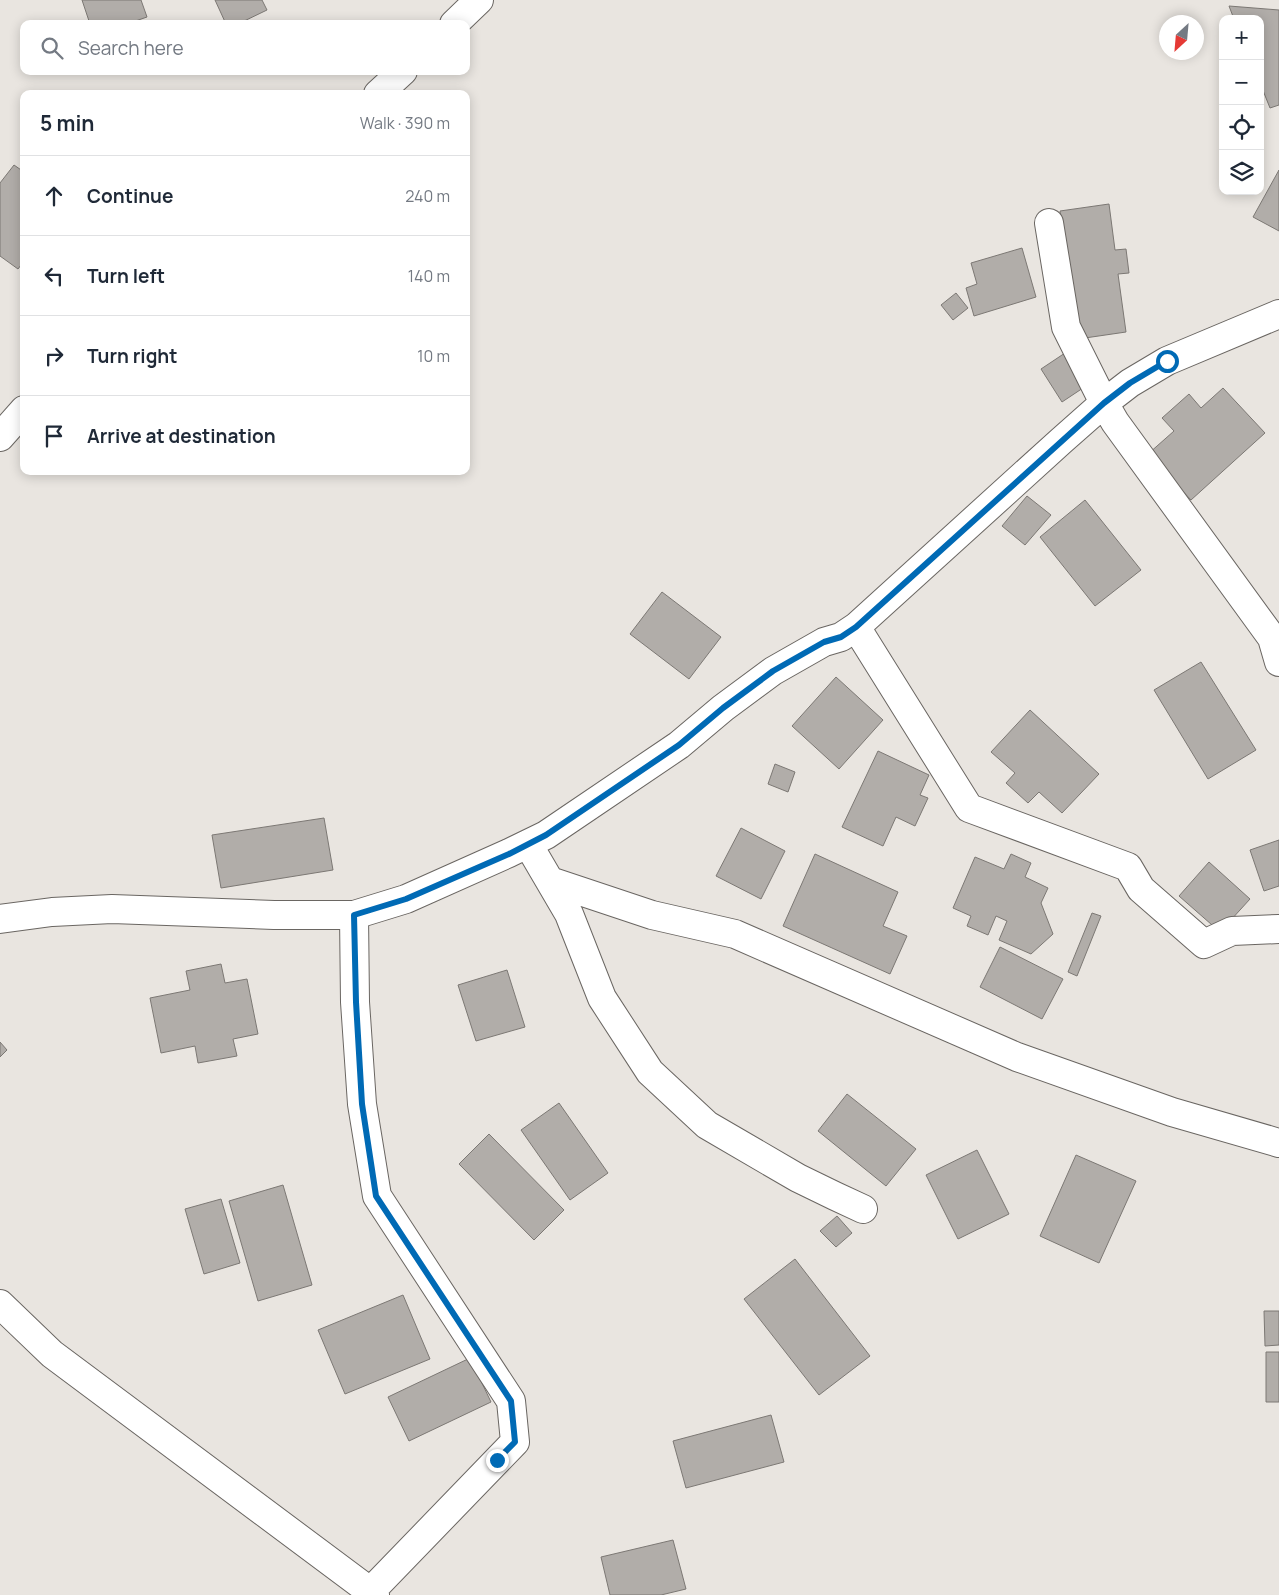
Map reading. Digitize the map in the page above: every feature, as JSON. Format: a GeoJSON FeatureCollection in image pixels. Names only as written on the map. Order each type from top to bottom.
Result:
{"type":"FeatureCollection","features":[{"type":"Feature","properties":{"kind":"street"},"geometry":{"type":"LineString","coordinates":[[458,20],[479,0]]}},
{"type":"Feature","properties":{"kind":"street"},"geometry":{"type":"LineString","coordinates":[[382,90],[399,75]]}},
{"type":"Feature","properties":{"kind":"street"},"geometry":{"type":"LineString","coordinates":[[1049,223],[1066,327],[1104,403],[1115,422],[1277,645]]}},
{"type":"Feature","properties":{"kind":"street"},"geometry":{"type":"LineString","coordinates":[[0,918],[112,908],[274,915],[354,915],[406,899],[528,844],[546,835],[679,745],[723,708],[773,671],[824,642],[841,637],[856,627],[1104,403],[1130,383],[1167,361],[1279,314]]}},
{"type":"Feature","properties":{"kind":"street"},"geometry":{"type":"LineString","coordinates":[[0,436],[20,414]]}},
{"type":"Feature","properties":{"kind":"street"},"geometry":{"type":"LineString","coordinates":[[856,627],[969,808],[1128,867],[1141,889],[1204,944],[1232,931],[1279,929]]}},
{"type":"Feature","properties":{"kind":"street"},"geometry":{"type":"LineString","coordinates":[[528,844],[569,914],[602,998],[650,1072],[706,1125],[798,1178],[863,1209]]}},
{"type":"Feature","properties":{"kind":"street"},"geometry":{"type":"LineString","coordinates":[[550,880],[652,915],[735,934],[1017,1057],[1172,1112],[1279,1143]]}},
{"type":"Feature","properties":{"kind":"street"},"geometry":{"type":"LineString","coordinates":[[0,1304],[52,1354],[373,1593],[515,1442],[511,1401],[376,1196],[362,1104],[356,1002],[354,915]]}},
{"type":"Feature","properties":{"kind":"building"},"geometry":{"type":"Polygon","coordinates":[[[82,0],[141,0],[147,17],[138,20],[89,20],[82,0]]]}},
{"type":"Feature","properties":{"kind":"building"},"geometry":{"type":"Polygon","coordinates":[[[215,0],[262,0],[267,10],[246,20],[224,20],[215,0]]]}},
{"type":"Feature","properties":{"kind":"building"},"geometry":{"type":"Polygon","coordinates":[[[1229,6],[1279,10],[1279,105],[1270,108],[1264,93],[1264,15],[1232,15],[1229,6]]]}},
{"type":"Feature","properties":{"kind":"building"},"geometry":{"type":"Polygon","coordinates":[[[14,165],[20,169],[20,266],[18,269],[0,256],[0,183],[14,165]]]}},
{"type":"Feature","properties":{"kind":"building"},"geometry":{"type":"Polygon","coordinates":[[[1279,170],[1279,231],[1253,217],[1279,170]]]}},
{"type":"Feature","properties":{"kind":"building"},"geometry":{"type":"Polygon","coordinates":[[[1109,204],[1115,250],[1126,249],[1129,273],[1118,274],[1126,332],[1078,339],[1060,211],[1109,204]]]}},
{"type":"Feature","properties":{"kind":"building"},"geometry":{"type":"Polygon","coordinates":[[[1022,248],[1036,297],[974,316],[966,288],[977,284],[971,263],[1022,248]]]}},
{"type":"Feature","properties":{"kind":"building"},"geometry":{"type":"Polygon","coordinates":[[[956,293],[968,308],[953,320],[941,305],[956,293]]]}},
{"type":"Feature","properties":{"kind":"building"},"geometry":{"type":"Polygon","coordinates":[[[1065,353],[1086,386],[1062,402],[1041,369],[1065,353]]]}},
{"type":"Feature","properties":{"kind":"building"},"geometry":{"type":"Polygon","coordinates":[[[1223,388],[1265,433],[1191,500],[1148,454],[1174,431],[1162,418],[1189,394],[1201,408],[1223,388]]]}},
{"type":"Feature","properties":{"kind":"building"},"geometry":{"type":"Polygon","coordinates":[[[1027,496],[1051,515],[1025,545],[1002,526],[1027,496]]]}},
{"type":"Feature","properties":{"kind":"building"},"geometry":{"type":"Polygon","coordinates":[[[1085,500],[1141,570],[1095,606],[1040,537],[1085,500]]]}},
{"type":"Feature","properties":{"kind":"building"},"geometry":{"type":"Polygon","coordinates":[[[662,592],[721,637],[689,679],[630,634],[662,592]]]}},
{"type":"Feature","properties":{"kind":"building"},"geometry":{"type":"Polygon","coordinates":[[[1201,662],[1256,750],[1208,779],[1154,690],[1201,662]]]}},
{"type":"Feature","properties":{"kind":"building"},"geometry":{"type":"Polygon","coordinates":[[[836,677],[883,720],[839,769],[792,726],[836,677]]]}},
{"type":"Feature","properties":{"kind":"building"},"geometry":{"type":"Polygon","coordinates":[[[1030,710],[1099,774],[1062,813],[1039,792],[1028,803],[1006,783],[1015,773],[991,752],[1030,710]]]}},
{"type":"Feature","properties":{"kind":"building"},"geometry":{"type":"Polygon","coordinates":[[[878,751],[929,775],[920,795],[928,798],[915,826],[896,817],[883,846],[842,827],[878,751]]]}},
{"type":"Feature","properties":{"kind":"building"},"geometry":{"type":"Polygon","coordinates":[[[775,764],[795,772],[788,792],[768,784],[775,764]]]}},
{"type":"Feature","properties":{"kind":"building"},"geometry":{"type":"Polygon","coordinates":[[[324,818],[333,870],[221,888],[212,835],[324,818]]]}},
{"type":"Feature","properties":{"kind":"building"},"geometry":{"type":"Polygon","coordinates":[[[741,828],[785,851],[761,899],[716,876],[741,828]]]}},
{"type":"Feature","properties":{"kind":"building"},"geometry":{"type":"Polygon","coordinates":[[[1279,840],[1279,886],[1264,891],[1250,850],[1279,840]]]}},
{"type":"Feature","properties":{"kind":"building"},"geometry":{"type":"Polygon","coordinates":[[[815,854],[898,892],[883,926],[907,936],[890,974],[783,926],[815,854]]]}},
{"type":"Feature","properties":{"kind":"building"},"geometry":{"type":"Polygon","coordinates":[[[1011,854],[1031,863],[1025,877],[1048,888],[1041,903],[1053,934],[1031,954],[999,940],[1007,921],[996,916],[988,935],[967,926],[971,916],[953,908],[975,857],[1004,869],[1011,854]]]}},
{"type":"Feature","properties":{"kind":"building"},"geometry":{"type":"Polygon","coordinates":[[[1209,862],[1250,899],[1220,932],[1179,896],[1209,862]]]}},
{"type":"Feature","properties":{"kind":"building"},"geometry":{"type":"Polygon","coordinates":[[[1092,913],[1101,916],[1077,976],[1068,972],[1092,913]]]}},
{"type":"Feature","properties":{"kind":"building"},"geometry":{"type":"Polygon","coordinates":[[[1000,947],[1063,979],[1042,1019],[980,987],[1000,947]]]}},
{"type":"Feature","properties":{"kind":"building"},"geometry":{"type":"Polygon","coordinates":[[[221,964],[225,983],[247,979],[258,1034],[233,1039],[237,1056],[198,1063],[195,1046],[161,1053],[150,998],[190,990],[186,971],[221,964]]]}},
{"type":"Feature","properties":{"kind":"building"},"geometry":{"type":"Polygon","coordinates":[[[507,970],[525,1027],[476,1041],[458,985],[507,970]]]}},
{"type":"Feature","properties":{"kind":"building"},"geometry":{"type":"Polygon","coordinates":[[[0,1042],[7,1050],[0,1057],[0,1042]]]}},
{"type":"Feature","properties":{"kind":"building"},"geometry":{"type":"Polygon","coordinates":[[[847,1094],[916,1149],[886,1186],[818,1131],[847,1094]]]}},
{"type":"Feature","properties":{"kind":"building"},"geometry":{"type":"Polygon","coordinates":[[[559,1103],[608,1173],[570,1200],[521,1130],[559,1103]]]}},
{"type":"Feature","properties":{"kind":"building"},"geometry":{"type":"Polygon","coordinates":[[[489,1134],[564,1210],[534,1240],[459,1164],[489,1134]]]}},
{"type":"Feature","properties":{"kind":"building"},"geometry":{"type":"Polygon","coordinates":[[[977,1150],[1009,1214],[958,1239],[926,1175],[977,1150]]]}},
{"type":"Feature","properties":{"kind":"building"},"geometry":{"type":"Polygon","coordinates":[[[1076,1155],[1136,1181],[1099,1263],[1040,1236],[1076,1155]]]}},
{"type":"Feature","properties":{"kind":"building"},"geometry":{"type":"Polygon","coordinates":[[[283,1185],[312,1285],[258,1301],[229,1201],[283,1185]]]}},
{"type":"Feature","properties":{"kind":"building"},"geometry":{"type":"Polygon","coordinates":[[[221,1199],[240,1263],[204,1274],[185,1209],[221,1199]]]}},
{"type":"Feature","properties":{"kind":"building"},"geometry":{"type":"Polygon","coordinates":[[[837,1216],[852,1233],[836,1247],[820,1231],[837,1216]]]}},
{"type":"Feature","properties":{"kind":"building"},"geometry":{"type":"Polygon","coordinates":[[[795,1259],[870,1356],[819,1395],[744,1299],[795,1259]]]}},
{"type":"Feature","properties":{"kind":"building"},"geometry":{"type":"Polygon","coordinates":[[[403,1295],[430,1359],[345,1394],[318,1330],[403,1295]]]}},
{"type":"Feature","properties":{"kind":"building"},"geometry":{"type":"Polygon","coordinates":[[[1264,1311],[1279,1311],[1279,1345],[1265,1346],[1264,1311]]]}},
{"type":"Feature","properties":{"kind":"building"},"geometry":{"type":"Polygon","coordinates":[[[1266,1352],[1279,1352],[1279,1402],[1266,1402],[1266,1352]]]}},
{"type":"Feature","properties":{"kind":"building"},"geometry":{"type":"Polygon","coordinates":[[[470,1358],[491,1402],[409,1441],[388,1397],[470,1358]]]}},
{"type":"Feature","properties":{"kind":"building"},"geometry":{"type":"Polygon","coordinates":[[[771,1415],[784,1462],[686,1488],[673,1441],[771,1415]]]}},
{"type":"Feature","properties":{"kind":"building"},"geometry":{"type":"Polygon","coordinates":[[[673,1540],[686,1589],[661,1595],[610,1595],[601,1557],[673,1540]]]}},
{"type":"Feature","properties":{"kind":"route"},"geometry":{"type":"LineString","coordinates":[[497,1460],[515,1442],[511,1401],[376,1196],[362,1104],[356,1002],[354,915],[406,899],[509,854],[546,835],[679,745],[723,708],[773,671],[824,642],[841,637],[856,627],[1104,403],[1130,383],[1167,361]]}}]}
